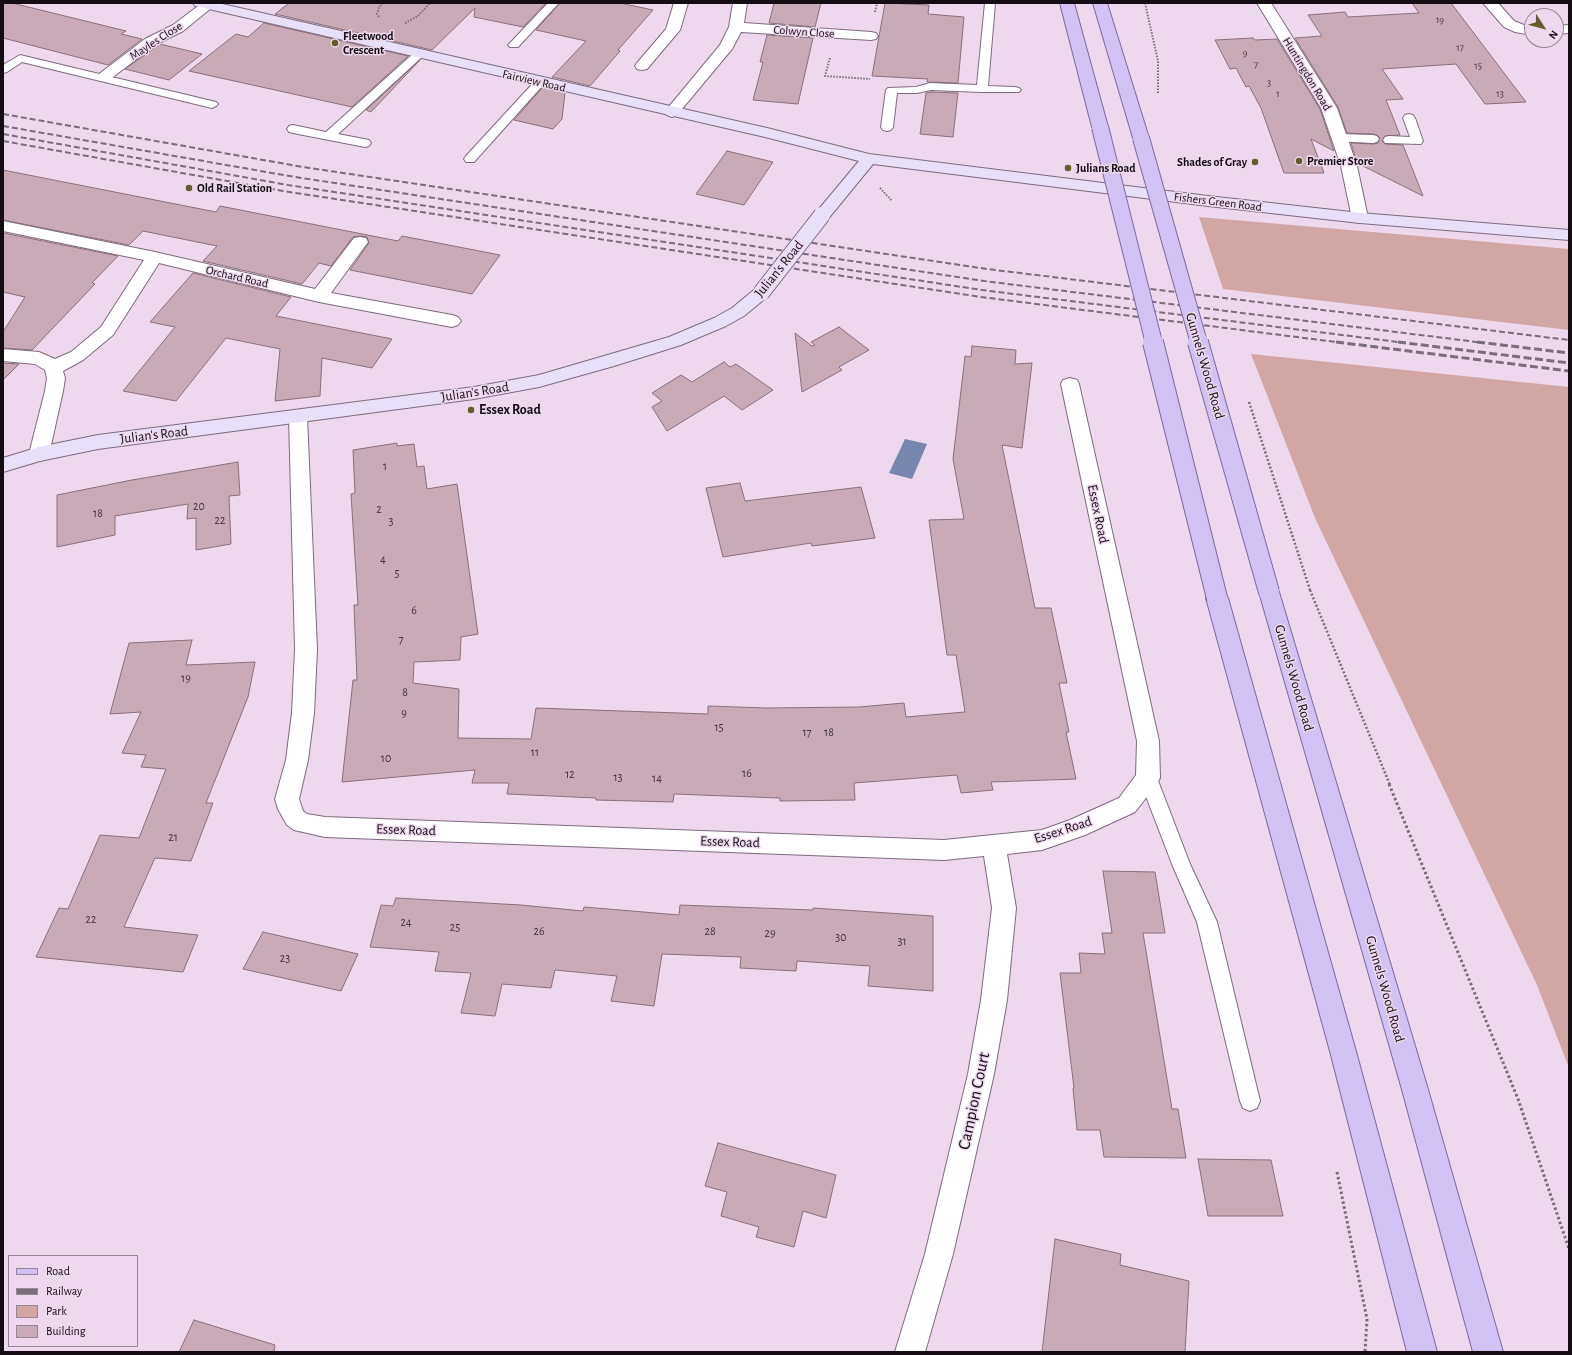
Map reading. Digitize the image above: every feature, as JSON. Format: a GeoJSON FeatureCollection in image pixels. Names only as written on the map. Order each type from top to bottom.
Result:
{"type":"FeatureCollection","features":[{"type":"Feature","properties":{"kind":"main road"},"geometry":{"type":"LineString","coordinates":[[1067,3],[1100,127],[1217,598],[1344,1055],[1406,1286],[1422,1352]]}},
{"type":"Feature","properties":{"kind":"main road","name":"Gunnels Wood Road"},"geometry":{"type":"LineString","coordinates":[[1100,3],[1140,138],[1269,592],[1414,1086],[1488,1352]]}},
{"type":"Feature","properties":{"kind":"street"},"geometry":{"type":"LineString","coordinates":[[642,66],[673,30],[681,3]]}},
{"type":"Feature","properties":{"kind":"street"},"geometry":{"type":"LineString","coordinates":[[672,112],[727,46],[736,27],[740,3]]}},
{"type":"Feature","properties":{"kind":"street","name":"Huntingdon Road"},"geometry":{"type":"LineString","coordinates":[[1264,3],[1329,108],[1349,166],[1360,218]]}},
{"type":"Feature","properties":{"kind":"street"},"geometry":{"type":"LineString","coordinates":[[1490,3],[1509,24],[1524,30]]}},
{"type":"Feature","properties":{"kind":"street","name":"Fairview Road"},"geometry":{"type":"LineString","coordinates":[[204,4],[767,133],[869,159]]}},
{"type":"Feature","properties":{"kind":"street","name":"Mayles Close"},"geometry":{"type":"LineString","coordinates":[[104,77],[150,42],[178,28],[204,4]]}},
{"type":"Feature","properties":{"kind":"street","name":"Colwyn Close"},"geometry":{"type":"LineString","coordinates":[[736,27],[871,36]]}},
{"type":"Feature","properties":{"kind":"street","name":"Julian's Road"},"geometry":{"type":"LineString","coordinates":[[3,465],[39,454],[98,442],[474,393],[539,380],[600,364],[675,340],[720,322],[738,312],[761,293],[822,215],[869,159]]}},
{"type":"Feature","properties":{"kind":"street","name":"Fishers Green Road"},"geometry":{"type":"LineString","coordinates":[[869,159],[1208,202],[1360,218],[1569,235]]}},
{"type":"Feature","properties":{"kind":"street","name":"Orchard Road"},"geometry":{"type":"LineString","coordinates":[[3,226],[155,258],[319,296],[452,321]]}},
{"type":"Feature","properties":{"kind":"street"},"geometry":{"type":"LineString","coordinates":[[319,296],[360,242]]}},
{"type":"Feature","properties":{"kind":"street"},"geometry":{"type":"LineString","coordinates":[[53,368],[77,356],[107,331],[155,258]]}},
{"type":"Feature","properties":{"kind":"street"},"geometry":{"type":"LineString","coordinates":[[3,355],[39,358],[47,362],[53,368],[56,378],[54,391],[39,454]]}},
{"type":"Feature","properties":{"kind":"street","name":"Essex Road"},"geometry":{"type":"LineString","coordinates":[[298,417],[306,649],[303,713],[297,760],[287,799],[295,818],[302,823],[325,827],[944,850],[1042,840],[1077,828],[1127,804],[1148,778],[1148,741],[1070,384]]}},
{"type":"Feature","properties":{"kind":"street","name":"Campion Court"},"geometry":{"type":"LineString","coordinates":[[910,1352],[939,1254],[981,1074],[993,1008],[1004,908],[994,845]]}},
{"type":"Feature","properties":{"kind":"lane"},"geometry":{"type":"LineString","coordinates":[[514,45],[554,3]]}},
{"type":"Feature","properties":{"kind":"lane"},"geometry":{"type":"LineString","coordinates":[[982,89],[990,3]]}},
{"type":"Feature","properties":{"kind":"lane"},"geometry":{"type":"LineString","coordinates":[[329,136],[419,54]]}},
{"type":"Feature","properties":{"kind":"lane"},"geometry":{"type":"LineString","coordinates":[[3,70],[20,58],[212,104]]}},
{"type":"Feature","properties":{"kind":"lane"},"geometry":{"type":"LineString","coordinates":[[470,158],[540,82]]}},
{"type":"Feature","properties":{"kind":"lane"},"geometry":{"type":"LineString","coordinates":[[886,128],[892,90],[917,90],[930,86],[1015,90]]}},
{"type":"Feature","properties":{"kind":"lane"},"geometry":{"type":"LineString","coordinates":[[1389,140],[1417,141],[1409,118]]}},
{"type":"Feature","properties":{"kind":"lane"},"geometry":{"type":"LineString","coordinates":[[293,129],[365,143]]}},
{"type":"Feature","properties":{"kind":"lane"},"geometry":{"type":"LineString","coordinates":[[1339,138],[1373,139]]}},
{"type":"Feature","properties":{"kind":"lane"},"geometry":{"type":"LineString","coordinates":[[1148,778],[1181,864],[1208,922],[1250,1101]]}},
{"type":"Feature","properties":{"kind":"path"},"geometry":{"type":"LineString","coordinates":[[380,20],[377,14],[378,7],[383,3]]}},
{"type":"Feature","properties":{"kind":"path"},"geometry":{"type":"LineString","coordinates":[[1145,3],[1158,61],[1158,96]]}},
{"type":"Feature","properties":{"kind":"path"},"geometry":{"type":"LineString","coordinates":[[837,34],[825,76],[882,80],[892,90]]}},
{"type":"Feature","properties":{"kind":"path"},"geometry":{"type":"LineString","coordinates":[[1310,590],[1518,1099],[1569,1249]]}},
{"type":"Feature","properties":{"kind":"green space"},"geometry":{"type":"Polygon","coordinates":[[[1199,217],[1569,249],[1569,330],[1223,289],[1199,217]]]}},
{"type":"Feature","properties":{"kind":"green space"},"geometry":{"type":"Polygon","coordinates":[[[1251,354],[1569,387],[1569,1068],[1537,985],[1315,518],[1251,354]]]}},
{"type":"Feature","properties":{"kind":"water"},"geometry":{"type":"Polygon","coordinates":[[[905,439],[927,444],[912,479],[889,473],[905,439]]]}},
{"type":"Feature","properties":{"kind":"building"},"geometry":{"type":"Polygon","coordinates":[[[3,3],[12,3],[126,31],[121,34],[142,39],[108,65],[3,38],[3,3]]]}},
{"type":"Feature","properties":{"kind":"building"},"geometry":{"type":"Polygon","coordinates":[[[289,3],[546,3],[523,27],[474,17],[475,8],[432,50],[275,14],[289,3]]]}},
{"type":"Feature","properties":{"kind":"building"},"geometry":{"type":"Polygon","coordinates":[[[560,3],[620,3],[653,10],[618,50],[620,51],[590,86],[552,77],[586,41],[536,30],[560,3]]]}},
{"type":"Feature","properties":{"kind":"building"},"geometry":{"type":"Polygon","coordinates":[[[774,3],[821,3],[815,27],[769,23],[774,3]]]}},
{"type":"Feature","properties":{"kind":"building"},"geometry":{"type":"Polygon","coordinates":[[[885,3],[929,5],[928,14],[964,17],[958,83],[927,82],[928,79],[872,76],[885,3]]]}},
{"type":"Feature","properties":{"kind":"building"},"geometry":{"type":"Polygon","coordinates":[[[1412,3],[1451,3],[1526,102],[1485,104],[1456,64],[1382,69],[1403,99],[1386,100],[1400,135],[1385,136],[1382,141],[1385,144],[1403,145],[1423,196],[1357,163],[1351,143],[1373,144],[1378,143],[1380,138],[1373,134],[1347,133],[1338,107],[1295,38],[1322,36],[1308,15],[1345,12],[1348,17],[1419,13],[1412,3]]]}},
{"type":"Feature","properties":{"kind":"building"},"geometry":{"type":"Polygon","coordinates":[[[264,23],[408,56],[352,107],[189,71],[236,34],[248,37],[264,23]]]}},
{"type":"Feature","properties":{"kind":"building"},"geometry":{"type":"Polygon","coordinates":[[[767,35],[813,38],[798,104],[753,100],[763,62],[760,62],[767,35]]]}},
{"type":"Feature","properties":{"kind":"building"},"geometry":{"type":"Polygon","coordinates":[[[1253,38],[1255,40],[1277,39],[1320,109],[1334,151],[1311,139],[1324,173],[1284,173],[1261,108],[1249,86],[1246,87],[1236,68],[1230,69],[1215,40],[1253,38]]]}},
{"type":"Feature","properties":{"kind":"building"},"geometry":{"type":"Polygon","coordinates":[[[160,44],[202,54],[169,80],[125,69],[160,44]]]}},
{"type":"Feature","properties":{"kind":"building"},"geometry":{"type":"Polygon","coordinates":[[[421,59],[371,112],[366,110],[421,59]]]}},
{"type":"Feature","properties":{"kind":"building"},"geometry":{"type":"Polygon","coordinates":[[[543,87],[565,93],[562,119],[553,129],[514,120],[543,87]]]}},
{"type":"Feature","properties":{"kind":"building"},"geometry":{"type":"Polygon","coordinates":[[[926,93],[958,93],[953,137],[920,134],[926,93]]]}},
{"type":"Feature","properties":{"kind":"building"},"geometry":{"type":"Polygon","coordinates":[[[727,151],[773,162],[744,205],[696,194],[727,151]]]}},
{"type":"Feature","properties":{"kind":"building"},"geometry":{"type":"Polygon","coordinates":[[[3,170],[216,212],[220,206],[398,241],[402,236],[500,255],[472,294],[350,270],[369,243],[367,237],[353,237],[331,266],[319,263],[302,284],[203,261],[217,246],[143,231],[129,245],[3,220],[3,170]]]}},
{"type":"Feature","properties":{"kind":"building"},"geometry":{"type":"Polygon","coordinates":[[[3,233],[118,256],[92,283],[95,284],[32,350],[3,348],[3,332],[25,297],[3,292],[3,233]]]}},
{"type":"Feature","properties":{"kind":"building"},"geometry":{"type":"Polygon","coordinates":[[[193,273],[291,297],[276,316],[392,339],[372,368],[322,358],[320,396],[275,401],[280,349],[226,338],[176,401],[123,391],[175,327],[150,322],[193,273]]]}},
{"type":"Feature","properties":{"kind":"building"},"geometry":{"type":"Polygon","coordinates":[[[839,327],[869,350],[839,367],[842,370],[802,392],[795,333],[812,346],[815,345],[811,342],[839,327]]]}},
{"type":"Feature","properties":{"kind":"building"},"geometry":{"type":"Polygon","coordinates":[[[972,346],[1016,350],[1015,364],[1032,363],[1022,448],[1002,445],[1035,608],[1051,608],[1067,683],[1059,683],[1069,732],[1066,732],[1076,779],[991,782],[993,790],[961,793],[957,775],[854,783],[855,800],[780,801],[780,798],[674,794],[673,802],[596,800],[596,798],[507,794],[509,783],[472,783],[475,770],[342,782],[353,680],[357,680],[354,605],[358,605],[351,494],[355,493],[353,450],[397,443],[397,446],[414,444],[417,467],[424,466],[427,489],[457,484],[478,634],[461,637],[460,660],[414,662],[413,683],[459,689],[458,738],[531,739],[536,708],[708,714],[708,706],[766,708],[859,707],[904,703],[906,717],[965,712],[956,655],[947,655],[929,520],[964,519],[953,459],[965,356],[971,357],[972,346]]]}},
{"type":"Feature","properties":{"kind":"building"},"geometry":{"type":"Polygon","coordinates":[[[724,362],[730,367],[736,364],[773,390],[742,410],[724,396],[667,431],[652,407],[662,401],[652,393],[681,375],[692,382],[724,362]]]}},
{"type":"Feature","properties":{"kind":"building"},"geometry":{"type":"Polygon","coordinates":[[[3,363],[19,364],[3,380],[3,363]]]}},
{"type":"Feature","properties":{"kind":"building"},"geometry":{"type":"Polygon","coordinates":[[[238,462],[240,495],[229,496],[231,544],[196,550],[196,518],[187,519],[188,504],[115,516],[115,535],[57,547],[57,495],[132,480],[238,462]]]}},
{"type":"Feature","properties":{"kind":"building"},"geometry":{"type":"Polygon","coordinates":[[[740,483],[745,501],[861,487],[875,538],[812,546],[811,543],[723,557],[706,488],[740,483]]]}},
{"type":"Feature","properties":{"kind":"building"},"geometry":{"type":"Polygon","coordinates":[[[192,640],[186,665],[255,662],[248,697],[206,803],[213,803],[191,861],[155,858],[124,927],[198,935],[183,972],[36,957],[59,908],[68,909],[100,835],[139,838],[166,769],[141,767],[146,755],[122,753],[141,712],[110,714],[129,643],[192,640]]]}},
{"type":"Feature","properties":{"kind":"building"},"geometry":{"type":"Polygon","coordinates":[[[1103,871],[1155,872],[1165,933],[1143,933],[1172,1109],[1178,1109],[1186,1158],[1104,1157],[1100,1130],[1077,1130],[1074,1088],[1060,973],[1081,973],[1079,953],[1105,954],[1102,933],[1112,933],[1103,871]]]}},
{"type":"Feature","properties":{"kind":"building"},"geometry":{"type":"Polygon","coordinates":[[[396,898],[521,905],[583,911],[584,907],[679,915],[680,905],[813,910],[813,908],[933,916],[933,991],[868,986],[870,966],[797,961],[796,971],[740,968],[741,957],[662,954],[654,1006],[611,1001],[617,976],[555,970],[551,988],[502,984],[495,1016],[461,1013],[471,973],[435,971],[439,952],[370,947],[381,905],[393,906],[396,898]]]}},
{"type":"Feature","properties":{"kind":"building"},"geometry":{"type":"Polygon","coordinates":[[[263,932],[358,954],[341,991],[243,969],[263,932]]]}},
{"type":"Feature","properties":{"kind":"building"},"geometry":{"type":"Polygon","coordinates":[[[718,1143],[836,1175],[826,1218],[803,1211],[794,1247],[756,1237],[759,1227],[721,1216],[727,1192],[705,1186],[718,1143]]]}},
{"type":"Feature","properties":{"kind":"building"},"geometry":{"type":"Polygon","coordinates":[[[1198,1159],[1271,1160],[1283,1216],[1208,1216],[1198,1159]]]}},
{"type":"Feature","properties":{"kind":"building"},"geometry":{"type":"Polygon","coordinates":[[[1055,1239],[1121,1254],[1120,1265],[1189,1281],[1185,1352],[1042,1352],[1055,1239]]]}},
{"type":"Feature","properties":{"kind":"building"},"geometry":{"type":"Polygon","coordinates":[[[194,1320],[275,1345],[274,1352],[179,1352],[194,1320]]]}},
{"type":"Feature","properties":{"kind":"railway"},"geometry":{"type":"LineString","coordinates":[[3,114],[303,167],[987,269],[1569,340]]}},
{"type":"Feature","properties":{"kind":"railway"},"geometry":{"type":"LineString","coordinates":[[3,126],[295,177],[984,281],[1485,343]]}},
{"type":"Feature","properties":{"kind":"railway"},"geometry":{"type":"LineString","coordinates":[[3,134],[288,185],[982,290],[1398,342]]}},
{"type":"Feature","properties":{"kind":"railway"},"geometry":{"type":"LineString","coordinates":[[3,141],[283,191],[981,297],[1342,343]]}},
{"type":"Feature","properties":{"kind":"railway"},"geometry":{"type":"LineString","coordinates":[[1336,342],[1342,343]]}},
{"type":"Feature","properties":{"kind":"railway"},"geometry":{"type":"LineString","coordinates":[[1398,342],[1569,363]]}},
{"type":"Feature","properties":{"kind":"railway"},"geometry":{"type":"LineString","coordinates":[[1398,342],[1406,343]]}},
{"type":"Feature","properties":{"kind":"railway"},"geometry":{"type":"LineString","coordinates":[[1477,342],[1569,353]]}},
{"type":"Feature","properties":{"kind":"railway"},"geometry":{"type":"LineString","coordinates":[[1342,343],[1569,371]]}},
{"type":"Feature","properties":{"kind":"place","name":"Fleetwood Crescent"},"geometry":{"type":"Point","coordinates":[335,43]}},
{"type":"Feature","properties":{"kind":"place","name":"Premier Store"},"geometry":{"type":"Point","coordinates":[1299,161]}},
{"type":"Feature","properties":{"kind":"place","name":"Shades of Gray"},"geometry":{"type":"Point","coordinates":[1255,162]}},
{"type":"Feature","properties":{"kind":"place","name":"Julians Road"},"geometry":{"type":"Point","coordinates":[1068,168]}},
{"type":"Feature","properties":{"kind":"place","name":"Old Rail Station"},"geometry":{"type":"Point","coordinates":[189,188]}},
{"type":"Feature","properties":{"kind":"place","name":"Essex Road"},"geometry":{"type":"Point","coordinates":[471,410]}}]}
